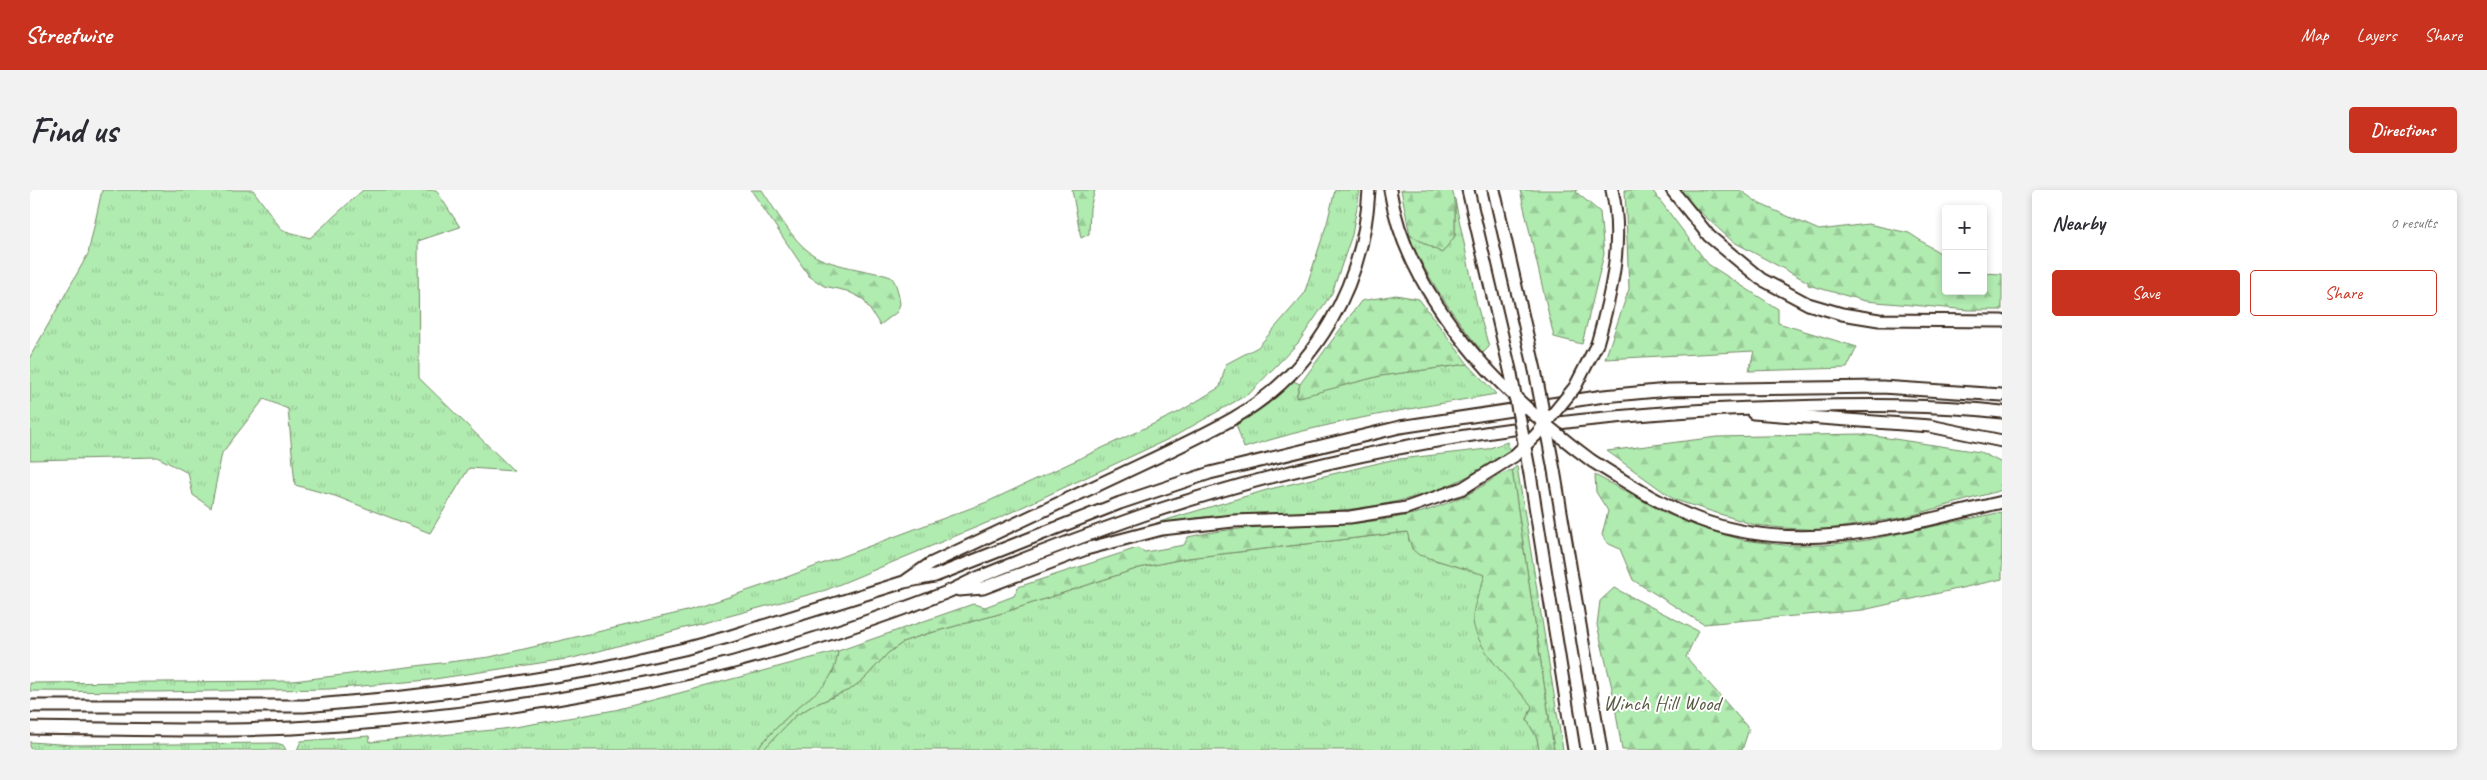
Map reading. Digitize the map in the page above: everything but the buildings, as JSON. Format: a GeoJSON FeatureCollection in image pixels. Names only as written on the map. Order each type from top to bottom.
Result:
{"type":"FeatureCollection","features":[{"type":"Feature","properties":{"kind":"highway"},"geometry":{"type":"LineString","coordinates":[[904,582],[930,564],[1162,455],[1235,417],[1272,390],[1292,373],[1317,344],[1338,310],[1354,273],[1364,237],[1370,190]]}},
{"type":"Feature","properties":{"kind":"highway"},"geometry":{"type":"LineString","coordinates":[[1390,190],[1400,236],[1416,269],[1434,300],[1474,354],[1531,413],[1592,461],[1643,493],[1674,509],[1721,527],[1769,536],[1795,538],[1850,535],[1885,529],[2002,502]]}},
{"type":"Feature","properties":{"kind":"highway"},"geometry":{"type":"LineString","coordinates":[[1468,190],[1511,374],[1530,474],[1574,750]]}},
{"type":"Feature","properties":{"kind":"highway"},"geometry":{"type":"LineString","coordinates":[[1494,190],[1535,370],[1554,470],[1601,750]]}},
{"type":"Feature","properties":{"kind":"highway"},"geometry":{"type":"LineString","coordinates":[[952,590],[983,588],[1086,549],[1162,530],[1233,521],[1350,517],[1406,508],[1463,488],[1514,456],[1536,435],[1575,387],[1597,344],[1610,299],[1616,242],[1612,190]]}},
{"type":"Feature","properties":{"kind":"highway"},"geometry":{"type":"LineString","coordinates":[[1672,190],[1716,242],[1761,279],[1808,304],[1842,314],[1879,320],[2002,321]]}},
{"type":"Feature","properties":{"kind":"highway"},"geometry":{"type":"LineString","coordinates":[[30,706],[193,708],[304,706],[395,698],[493,686],[591,670],[728,637],[904,582],[935,576],[1120,503],[1210,474],[1400,427],[1604,396],[1668,390],[1882,387],[2002,394]]}},
{"type":"Feature","properties":{"kind":"highway"},"geometry":{"type":"LineString","coordinates":[[30,728],[204,730],[292,728],[398,720],[495,709],[610,690],[698,671],[874,620],[1074,539],[1227,489],[1405,446],[1514,427],[1721,408],[1858,405],[2002,412]]}},
{"type":"Feature","properties":{"kind":"highway"},"geometry":{"type":"LineString","coordinates":[[1721,408],[1770,416],[1844,419],[1930,426],[2002,441]]}},
{"type":"Feature","properties":{"kind":"green space"},"geometry":{"type":"Polygon","coordinates":[[[102,190],[253,190],[282,230],[310,238],[363,190],[436,190],[460,227],[418,241],[419,378],[514,471],[469,468],[430,533],[335,496],[295,485],[288,409],[264,399],[222,453],[211,508],[193,495],[188,473],[157,457],[30,460],[30,357],[88,254],[102,190]]]}},
{"type":"Feature","properties":{"kind":"green space"},"geometry":{"type":"Polygon","coordinates":[[[751,190],[762,190],[778,216],[797,241],[820,259],[892,278],[900,301],[897,312],[880,325],[863,299],[847,291],[824,286],[809,276],[751,190]]]}},
{"type":"Feature","properties":{"kind":"green space"},"geometry":{"type":"Polygon","coordinates":[[[1072,190],[1095,190],[1090,208],[1089,234],[1081,238],[1072,190]]]}},
{"type":"Feature","properties":{"kind":"green space"},"geometry":{"type":"Polygon","coordinates":[[[1335,190],[1360,190],[1352,235],[1332,293],[1298,343],[1250,393],[1175,436],[1001,517],[826,590],[573,658],[428,680],[329,689],[154,692],[30,691],[30,683],[293,681],[490,657],[687,611],[779,580],[987,502],[1179,412],[1220,387],[1226,364],[1258,347],[1304,294],[1327,223],[1335,190]]]}},
{"type":"Feature","properties":{"kind":"green space"},"geometry":{"type":"Polygon","coordinates":[[[1401,190],[1452,190],[1455,200],[1455,236],[1442,253],[1410,235],[1401,190]]]}},
{"type":"Feature","properties":{"kind":"green space"},"geometry":{"type":"Polygon","coordinates":[[[1520,190],[1577,190],[1576,192],[1600,212],[1604,254],[1582,344],[1554,337],[1520,190]]]}},
{"type":"Feature","properties":{"kind":"green space"},"geometry":{"type":"Polygon","coordinates":[[[1625,190],[1652,190],[1708,264],[1778,309],[1778,323],[1857,347],[1847,368],[1749,371],[1754,351],[1605,359],[1629,289],[1625,190]]]}},
{"type":"Feature","properties":{"kind":"green space"},"geometry":{"type":"Polygon","coordinates":[[[1680,190],[1740,190],[1760,204],[1819,230],[1868,224],[1909,233],[1942,254],[1942,295],[1987,295],[1987,273],[2002,274],[2002,310],[1969,310],[1865,301],[1808,285],[1808,282],[1732,241],[1686,199],[1680,190]]]}},
{"type":"Feature","properties":{"kind":"green space"},"geometry":{"type":"Polygon","coordinates":[[[1455,200],[1477,305],[1489,347],[1483,353],[1443,299],[1410,240],[1410,235],[1442,253],[1455,236],[1455,200]]]}},
{"type":"Feature","properties":{"kind":"green space"},"geometry":{"type":"Polygon","coordinates":[[[1396,295],[1419,299],[1468,364],[1380,376],[1296,398],[1300,384],[1361,301],[1396,295]]]}},
{"type":"Feature","properties":{"kind":"green space"},"geometry":{"type":"Polygon","coordinates":[[[1468,364],[1496,394],[1337,423],[1244,448],[1236,424],[1274,399],[1293,381],[1300,384],[1296,397],[1380,376],[1468,364]]]}},
{"type":"Feature","properties":{"kind":"green space"},"geometry":{"type":"Polygon","coordinates":[[[1861,434],[1980,452],[2002,463],[2002,490],[1906,517],[1824,530],[1782,528],[1755,525],[1675,500],[1607,451],[1717,437],[1861,434]]]}},
{"type":"Feature","properties":{"kind":"green space"},"geometry":{"type":"Polygon","coordinates":[[[1507,442],[1510,449],[1477,471],[1443,488],[1407,499],[1332,511],[1209,516],[1170,523],[1156,523],[1270,489],[1391,460],[1487,449],[1507,442]]]}},
{"type":"Feature","properties":{"kind":"green space"},"geometry":{"type":"Polygon","coordinates":[[[1517,466],[1563,750],[1554,750],[1512,470],[1517,466]]]}},
{"type":"Feature","properties":{"kind":"green space"},"geometry":{"type":"Polygon","coordinates":[[[1512,470],[1554,750],[1539,750],[1537,738],[1527,720],[1532,706],[1486,652],[1474,627],[1473,616],[1476,601],[1485,575],[1419,555],[1412,549],[1407,532],[1188,558],[1139,568],[999,614],[905,641],[888,653],[865,678],[851,689],[812,706],[795,716],[763,750],[756,750],[784,720],[828,680],[833,672],[838,651],[973,604],[985,607],[1014,596],[1018,587],[1137,548],[1145,552],[1184,545],[1188,537],[1215,532],[1377,521],[1413,514],[1464,496],[1512,470]]]}},
{"type":"Feature","properties":{"kind":"green space"},"geometry":{"type":"Polygon","coordinates":[[[1595,475],[1667,514],[1705,529],[1743,540],[1784,545],[1825,545],[1868,540],[2002,512],[2002,579],[1863,610],[1703,624],[1633,580],[1620,549],[1607,543],[1602,535],[1608,511],[1596,492],[1595,475]]]}},
{"type":"Feature","properties":{"kind":"green space"},"geometry":{"type":"Polygon","coordinates":[[[1408,532],[1409,541],[1434,560],[1475,570],[1485,575],[1482,587],[1481,644],[1532,706],[1527,720],[1537,738],[1539,750],[763,750],[795,716],[812,706],[851,689],[865,678],[888,653],[905,641],[999,614],[1139,568],[1188,558],[1408,532]]]}},
{"type":"Feature","properties":{"kind":"green space","name":"Winch Hill Wood"},"geometry":{"type":"Polygon","coordinates":[[[1614,588],[1698,631],[1686,657],[1749,729],[1742,750],[1622,750],[1612,688],[1597,625],[1600,601],[1614,588]]]}},
{"type":"Feature","properties":{"kind":"green space"},"geometry":{"type":"Polygon","coordinates":[[[838,651],[836,663],[829,680],[784,720],[756,750],[297,750],[301,741],[369,736],[370,742],[503,729],[615,710],[838,651]]]}},
{"type":"Feature","properties":{"kind":"green space"},"geometry":{"type":"Polygon","coordinates":[[[30,742],[74,745],[276,743],[283,745],[286,750],[30,750],[30,742]]]}}]}
